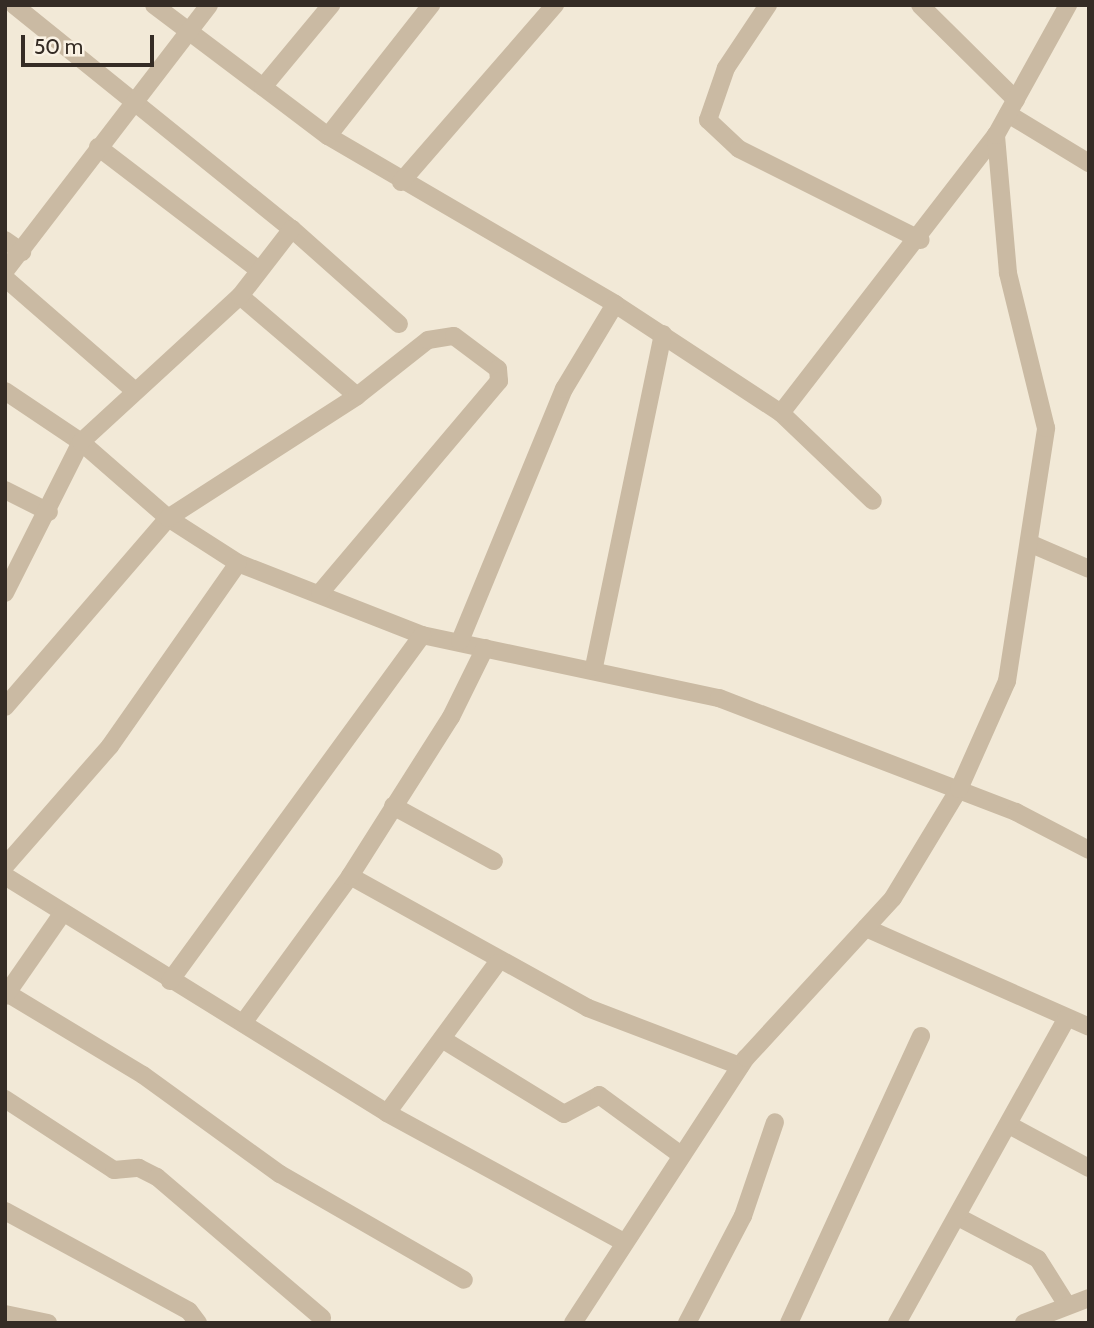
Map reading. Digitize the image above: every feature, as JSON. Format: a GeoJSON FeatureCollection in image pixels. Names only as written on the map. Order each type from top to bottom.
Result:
{"type":"FeatureCollection","features":[{"type":"Feature","properties":{"kind":"street"},"geometry":{"type":"LineString","coordinates":[[14,5],[292,229],[399,324]]}},
{"type":"Feature","properties":{"kind":"street"},"geometry":{"type":"LineString","coordinates":[[154,5],[328,136],[401,182],[615,304],[781,413],[873,501]]}},
{"type":"Feature","properties":{"kind":"street"},"geometry":{"type":"LineString","coordinates":[[5,271],[132,98],[209,5]]}},
{"type":"Feature","properties":{"kind":"street"},"geometry":{"type":"LineString","coordinates":[[263,87],[331,5]]}},
{"type":"Feature","properties":{"kind":"street"},"geometry":{"type":"LineString","coordinates":[[328,136],[431,5]]}},
{"type":"Feature","properties":{"kind":"street"},"geometry":{"type":"LineString","coordinates":[[401,182],[555,5]]}},
{"type":"Feature","properties":{"kind":"street"},"geometry":{"type":"LineString","coordinates":[[768,5],[726,68],[708,120],[739,149],[921,240]]}},
{"type":"Feature","properties":{"kind":"street"},"geometry":{"type":"LineString","coordinates":[[920,5],[1012,107],[1089,163]]}},
{"type":"Feature","properties":{"kind":"street"},"geometry":{"type":"LineString","coordinates":[[781,413],[921,240],[996,135],[1068,5]]}},
{"type":"Feature","properties":{"kind":"street"},"geometry":{"type":"LineString","coordinates":[[573,1323],[740,1066],[893,898],[959,789],[1007,681],[1046,428],[1008,273],[996,135]]}},
{"type":"Feature","properties":{"kind":"street"},"geometry":{"type":"LineString","coordinates":[[98,147],[259,270]]}},
{"type":"Feature","properties":{"kind":"street"},"geometry":{"type":"LineString","coordinates":[[8,581],[49,512],[81,442],[240,296],[292,229]]}},
{"type":"Feature","properties":{"kind":"street"},"geometry":{"type":"LineString","coordinates":[[5,240],[22,251]]}},
{"type":"Feature","properties":{"kind":"street"},"geometry":{"type":"LineString","coordinates":[[5,278],[135,391]]}},
{"type":"Feature","properties":{"kind":"street"},"geometry":{"type":"LineString","coordinates":[[240,296],[357,396]]}},
{"type":"Feature","properties":{"kind":"street"},"geometry":{"type":"LineString","coordinates":[[460,641],[564,389],[615,304]]}},
{"type":"Feature","properties":{"kind":"street"},"geometry":{"type":"LineString","coordinates":[[594,667],[663,334]]}},
{"type":"Feature","properties":{"kind":"street"},"geometry":{"type":"LineString","coordinates":[[5,707],[168,518],[357,396],[428,340],[444,336],[475,350],[500,375],[482,407],[320,593]]}},
{"type":"Feature","properties":{"kind":"street"},"geometry":{"type":"LineString","coordinates":[[5,391],[81,442],[168,518],[238,563],[422,635],[594,667],[719,698],[959,789],[1089,850]]}},
{"type":"Feature","properties":{"kind":"street"},"geometry":{"type":"LineString","coordinates":[[5,490],[49,512]]}},
{"type":"Feature","properties":{"kind":"street"},"geometry":{"type":"LineString","coordinates":[[1029,543],[1089,569]]}},
{"type":"Feature","properties":{"kind":"street"},"geometry":{"type":"LineString","coordinates":[[5,866],[110,746],[238,563]]}},
{"type":"Feature","properties":{"kind":"street"},"geometry":{"type":"LineString","coordinates":[[170,981],[422,635]]}},
{"type":"Feature","properties":{"kind":"street"},"geometry":{"type":"LineString","coordinates":[[243,1023],[350,876],[452,717],[485,648]]}},
{"type":"Feature","properties":{"kind":"street"},"geometry":{"type":"LineString","coordinates":[[393,806],[494,861]]}},
{"type":"Feature","properties":{"kind":"street"},"geometry":{"type":"LineString","coordinates":[[5,876],[62,914],[387,1113],[624,1242]]}},
{"type":"Feature","properties":{"kind":"street"},"geometry":{"type":"LineString","coordinates":[[350,876],[497,963],[588,1008],[740,1066]]}},
{"type":"Feature","properties":{"kind":"street"},"geometry":{"type":"LineString","coordinates":[[62,914],[6,995],[143,1075],[280,1174],[464,1280]]}},
{"type":"Feature","properties":{"kind":"street"},"geometry":{"type":"LineString","coordinates":[[866,928],[1089,1027]]}},
{"type":"Feature","properties":{"kind":"street"},"geometry":{"type":"LineString","coordinates":[[387,1113],[497,963]]}},
{"type":"Feature","properties":{"kind":"street"},"geometry":{"type":"LineString","coordinates":[[897,1323],[1066,1018]]}},
{"type":"Feature","properties":{"kind":"street"},"geometry":{"type":"LineString","coordinates":[[789,1323],[921,1037]]}},
{"type":"Feature","properties":{"kind":"street"},"geometry":{"type":"LineString","coordinates":[[442,1039],[564,1114],[599,1095],[681,1155]]}},
{"type":"Feature","properties":{"kind":"street"},"geometry":{"type":"LineString","coordinates":[[5,1099],[114,1170],[139,1168],[157,1177],[322,1318]]}},
{"type":"Feature","properties":{"kind":"street"},"geometry":{"type":"LineString","coordinates":[[687,1323],[743,1216],[775,1122]]}},
{"type":"Feature","properties":{"kind":"street"},"geometry":{"type":"LineString","coordinates":[[1009,1125],[1089,1168]]}},
{"type":"Feature","properties":{"kind":"street"},"geometry":{"type":"LineString","coordinates":[[5,1211],[188,1311],[198,1323]]}},
{"type":"Feature","properties":{"kind":"street"},"geometry":{"type":"LineString","coordinates":[[958,1217],[1038,1259],[1066,1305]]}},
{"type":"Feature","properties":{"kind":"street"},"geometry":{"type":"LineString","coordinates":[[1026,1323],[1089,1298]]}},
{"type":"Feature","properties":{"kind":"street"},"geometry":{"type":"LineString","coordinates":[[5,1314],[48,1323]]}}]}
